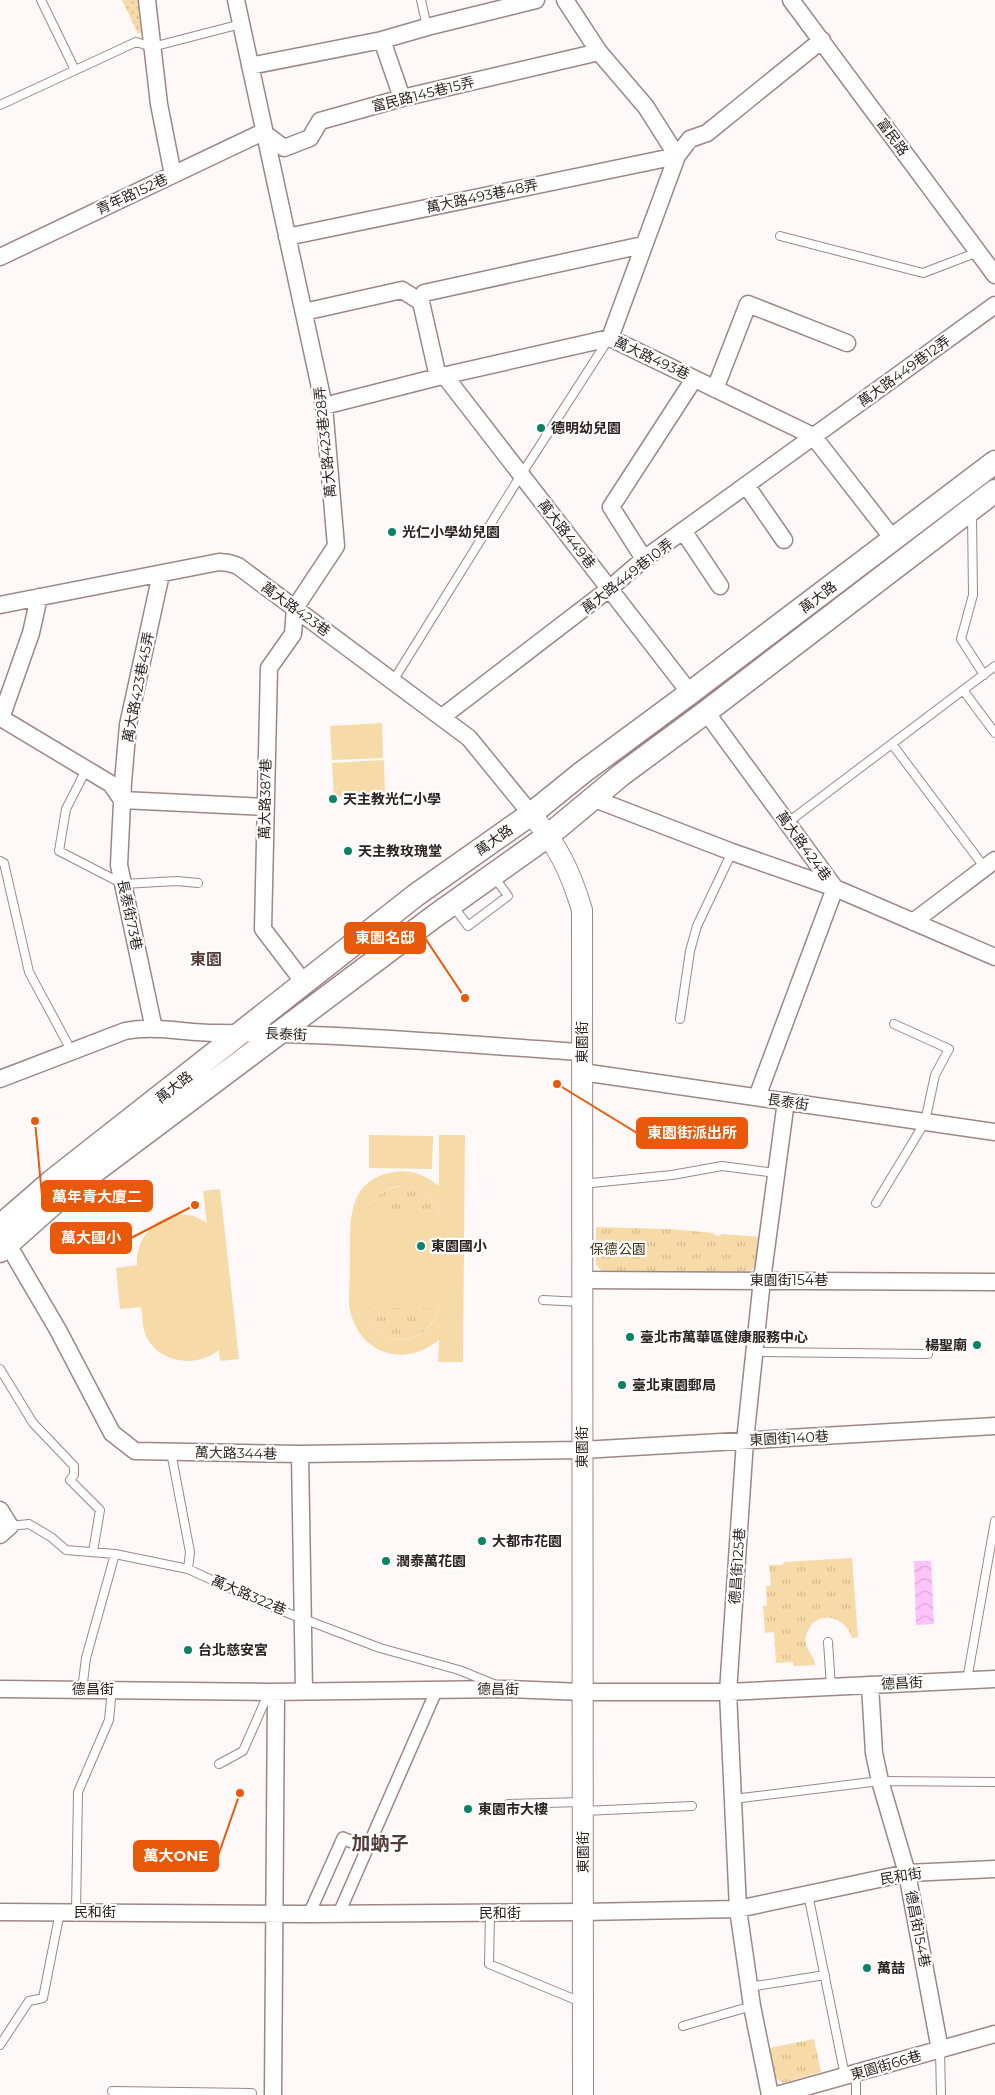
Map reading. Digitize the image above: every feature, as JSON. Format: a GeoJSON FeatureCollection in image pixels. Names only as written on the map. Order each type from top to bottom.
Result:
{"type":"FeatureCollection","features":[{"type":"Feature","properties":{"kind":"main road","name":"萬大路"},"geometry":{"type":"LineString","coordinates":[[2,1240],[52,1181],[243,1033],[416,895],[531,814],[583,772],[690,694],[995,462]]}},
{"type":"Feature","properties":{"kind":"main road","name":"萬大路"},"geometry":{"type":"LineString","coordinates":[[2,1240],[549,835],[592,798],[995,491]]}},
{"type":"Feature","properties":{"kind":"street"},"geometry":{"type":"LineString","coordinates":[[147,0],[159,104],[173,175]]}},
{"type":"Feature","properties":{"kind":"street","name":"萬大路423巷28弄"},"geometry":{"type":"LineString","coordinates":[[236,0],[263,132],[324,406],[336,546],[295,608]]}},
{"type":"Feature","properties":{"kind":"street"},"geometry":{"type":"LineString","coordinates":[[250,66],[382,40],[427,26],[536,0]]}},
{"type":"Feature","properties":{"kind":"street"},"geometry":{"type":"LineString","coordinates":[[565,0],[599,52],[646,107],[677,156]]}},
{"type":"Feature","properties":{"kind":"street","name":"富民路"},"geometry":{"type":"LineString","coordinates":[[791,0],[995,275]]}},
{"type":"Feature","properties":{"kind":"street"},"geometry":{"type":"LineString","coordinates":[[382,40],[402,98]]}},
{"type":"Feature","properties":{"kind":"street"},"geometry":{"type":"LineString","coordinates":[[610,338],[677,156],[690,139],[707,133],[822,40]]}},
{"type":"Feature","properties":{"kind":"street","name":"富民路145巷15弄"},"geometry":{"type":"LineString","coordinates":[[263,132],[284,148],[310,138],[320,121],[402,98],[599,52]]}},
{"type":"Feature","properties":{"kind":"street","name":"青年路152巷"},"geometry":{"type":"LineString","coordinates":[[0,257],[263,132]]}},
{"type":"Feature","properties":{"kind":"street","name":"萬大路493巷48弄"},"geometry":{"type":"LineString","coordinates":[[287,237],[677,156]]}},
{"type":"Feature","properties":{"kind":"street"},"geometry":{"type":"LineString","coordinates":[[424,293],[643,246]]}},
{"type":"Feature","properties":{"kind":"street"},"geometry":{"type":"LineString","coordinates":[[304,312],[402,290],[421,302],[441,376]]}},
{"type":"Feature","properties":{"kind":"street"},"geometry":{"type":"LineString","coordinates":[[715,389],[748,304],[847,343]]}},
{"type":"Feature","properties":{"kind":"street","name":"萬大路449巷12弄"},"geometry":{"type":"LineString","coordinates":[[813,436],[995,305]]}},
{"type":"Feature","properties":{"kind":"street","name":"萬大路493巷"},"geometry":{"type":"LineString","coordinates":[[324,406],[441,376],[610,338],[813,436],[894,540]]}},
{"type":"Feature","properties":{"kind":"street","name":"萬大路449巷"},"geometry":{"type":"LineString","coordinates":[[441,376],[521,475],[690,694]]}},
{"type":"Feature","properties":{"kind":"street"},"geometry":{"type":"LineString","coordinates":[[644,559],[611,507],[694,378]]}},
{"type":"Feature","properties":{"kind":"street","name":"萬大路449巷10弄"},"geometry":{"type":"LineString","coordinates":[[442,717],[609,589],[644,559],[684,532],[813,436]]}},
{"type":"Feature","properties":{"kind":"street"},"geometry":{"type":"LineString","coordinates":[[746,485],[784,540]]}},
{"type":"Feature","properties":{"kind":"street"},"geometry":{"type":"LineString","coordinates":[[684,532],[720,586]]}},
{"type":"Feature","properties":{"kind":"street","name":"萬大路423巷"},"geometry":{"type":"LineString","coordinates":[[0,605],[219,562],[238,566],[468,738],[481,751],[531,814]]}},
{"type":"Feature","properties":{"kind":"street","name":"萬大路423巷45弄"},"geometry":{"type":"LineString","coordinates":[[122,800],[128,725],[161,574]]}},
{"type":"Feature","properties":{"kind":"street"},"geometry":{"type":"LineString","coordinates":[[39,597],[31,633],[1,719],[112,784],[122,800],[265,807]]}},
{"type":"Feature","properties":{"kind":"street","name":"萬大路387巷"},"geometry":{"type":"LineString","coordinates":[[295,608],[293,634],[268,668],[262,930],[305,984]]}},
{"type":"Feature","properties":{"kind":"street","name":"萬大路424巷"},"geometry":{"type":"LineString","coordinates":[[706,712],[835,888],[995,957]]}},
{"type":"Feature","properties":{"kind":"street"},"geometry":{"type":"LineString","coordinates":[[592,798],[732,852],[835,888],[757,1097]]}},
{"type":"Feature","properties":{"kind":"street","name":"長泰街73巷"},"geometry":{"type":"LineString","coordinates":[[122,800],[119,865],[154,1029]]}},
{"type":"Feature","properties":{"kind":"street","name":"東園街"},"geometry":{"type":"LineString","coordinates":[[531,814],[549,835],[573,878],[582,910],[583,2095]]}},
{"type":"Feature","properties":{"kind":"street"},"geometry":{"type":"LineString","coordinates":[[913,922],[990,864]]}},
{"type":"Feature","properties":{"kind":"street","name":"長泰街"},"geometry":{"type":"LineString","coordinates":[[0,1079],[125,1031],[139,1028],[282,1033],[582,1052]]}},
{"type":"Feature","properties":{"kind":"street","name":"長泰街"},"geometry":{"type":"LineString","coordinates":[[582,1072],[995,1132]]}},
{"type":"Feature","properties":{"kind":"street","name":"德昌街125巷"},"geometry":{"type":"LineString","coordinates":[[770,2095],[752,2006],[738,1910],[728,1692],[745,1441],[762,1280],[786,1101]]}},
{"type":"Feature","properties":{"kind":"street","name":"萬大路344巷"},"geometry":{"type":"LineString","coordinates":[[2,1240],[58,1330],[112,1433],[135,1451],[300,1454],[582,1450]]}},
{"type":"Feature","properties":{"kind":"street","name":"東園街154巷"},"geometry":{"type":"LineString","coordinates":[[582,1280],[995,1282]]}},
{"type":"Feature","properties":{"kind":"street","name":"東園街140巷"},"geometry":{"type":"LineString","coordinates":[[582,1450],[995,1426]]}},
{"type":"Feature","properties":{"kind":"street"},"geometry":{"type":"LineString","coordinates":[[300,1454],[304,1690]]}},
{"type":"Feature","properties":{"kind":"street","name":"萬大路322巷"},"geometry":{"type":"LineString","coordinates":[[0,1510],[5,1530]]}},
{"type":"Feature","properties":{"kind":"street","name":"德昌街"},"geometry":{"type":"LineString","coordinates":[[0,1689],[272,1692],[304,1690],[504,1689],[583,1692],[728,1692],[995,1679]]}},
{"type":"Feature","properties":{"kind":"street","name":"德昌街154巷"},"geometry":{"type":"LineString","coordinates":[[870,1685],[874,1753],[880,1781],[907,1873],[940,2050]]}},
{"type":"Feature","properties":{"kind":"street"},"geometry":{"type":"LineString","coordinates":[[339,1914],[437,1689]]}},
{"type":"Feature","properties":{"kind":"street"},"geometry":{"type":"LineString","coordinates":[[272,1692],[273,2095]]}},
{"type":"Feature","properties":{"kind":"street"},"geometry":{"type":"LineString","coordinates":[[309,1914],[343,1838],[367,1849]]}},
{"type":"Feature","properties":{"kind":"street","name":"民和街"},"geometry":{"type":"LineString","coordinates":[[0,1912],[339,1914],[738,1910],[907,1873],[995,1868]]}},
{"type":"Feature","properties":{"kind":"street","name":"東園街66巷"},"geometry":{"type":"LineString","coordinates":[[777,2095],[995,2034]]}},
{"type":"Feature","properties":{"kind":"lane"},"geometry":{"type":"LineString","coordinates":[[42,0],[75,70]]}},
{"type":"Feature","properties":{"kind":"lane"},"geometry":{"type":"LineString","coordinates":[[421,0],[427,26]]}},
{"type":"Feature","properties":{"kind":"lane"},"geometry":{"type":"LineString","coordinates":[[0,105],[136,42],[152,47],[241,24]]}},
{"type":"Feature","properties":{"kind":"lane"},"geometry":{"type":"LineString","coordinates":[[780,236],[923,273],[978,252]]}},
{"type":"Feature","properties":{"kind":"lane"},"geometry":{"type":"LineString","coordinates":[[393,681],[521,475],[610,338]]}},
{"type":"Feature","properties":{"kind":"lane"},"geometry":{"type":"LineString","coordinates":[[972,509],[974,595],[961,639],[984,675]]}},
{"type":"Feature","properties":{"kind":"lane"},"geometry":{"type":"LineString","coordinates":[[787,823],[995,666]]}},
{"type":"Feature","properties":{"kind":"lane"},"geometry":{"type":"LineString","coordinates":[[963,690],[995,733]]}},
{"type":"Feature","properties":{"kind":"lane"},"geometry":{"type":"LineString","coordinates":[[892,744],[990,864]]}},
{"type":"Feature","properties":{"kind":"lane"},"geometry":{"type":"LineString","coordinates":[[87,768],[66,809],[59,851],[123,884],[177,880],[198,883]]}},
{"type":"Feature","properties":{"kind":"lane"},"geometry":{"type":"LineString","coordinates":[[680,1018],[690,951],[697,926],[732,852]]}},
{"type":"Feature","properties":{"kind":"lane"},"geometry":{"type":"LineString","coordinates":[[0,861],[4,863],[29,972],[72,1052]]}},
{"type":"Feature","properties":{"kind":"lane"},"geometry":{"type":"LineString","coordinates":[[876,1203],[925,1122],[935,1075],[949,1049],[894,1024]]}},
{"type":"Feature","properties":{"kind":"lane"},"geometry":{"type":"LineString","coordinates":[[582,1184],[672,1175],[722,1166],[776,1173]]}},
{"type":"Feature","properties":{"kind":"lane"},"geometry":{"type":"LineString","coordinates":[[543,1300],[582,1302]]}},
{"type":"Feature","properties":{"kind":"lane"},"geometry":{"type":"LineString","coordinates":[[754,1352],[928,1354]]}},
{"type":"Feature","properties":{"kind":"lane"},"geometry":{"type":"LineString","coordinates":[[0,1369],[33,1423],[74,1466],[74,1475],[70,1480],[100,1510],[93,1552]]}},
{"type":"Feature","properties":{"kind":"lane"},"geometry":{"type":"LineString","coordinates":[[171,1452],[190,1552],[188,1569]]}},
{"type":"Feature","properties":{"kind":"lane"},"geometry":{"type":"LineString","coordinates":[[967,1680],[995,1521]]}},
{"type":"Feature","properties":{"kind":"lane","name":"萬大路322巷"},"geometry":{"type":"LineString","coordinates":[[5,1530],[29,1524],[51,1536],[66,1550],[115,1554],[188,1569],[264,1604],[380,1648],[459,1670],[504,1689]]}},
{"type":"Feature","properties":{"kind":"lane"},"geometry":{"type":"LineString","coordinates":[[82,1690],[86,1658],[115,1554]]}},
{"type":"Feature","properties":{"kind":"lane"},"geometry":{"type":"LineString","coordinates":[[828,1642],[831,1687]]}},
{"type":"Feature","properties":{"kind":"lane"},"geometry":{"type":"LineString","coordinates":[[0,2045],[29,2001],[43,1998],[68,1912],[78,1792],[109,1720],[112,1689]]}},
{"type":"Feature","properties":{"kind":"lane"},"geometry":{"type":"LineString","coordinates":[[219,1764],[243,1751],[272,1692]]}},
{"type":"Feature","properties":{"kind":"lane"},"geometry":{"type":"LineString","coordinates":[[733,1799],[880,1781],[995,1782]]}},
{"type":"Feature","properties":{"kind":"lane"},"geometry":{"type":"LineString","coordinates":[[508,1804],[583,1807],[692,1806]]}},
{"type":"Feature","properties":{"kind":"lane"},"geometry":{"type":"LineString","coordinates":[[808,1894],[825,1975],[856,2095]]}},
{"type":"Feature","properties":{"kind":"lane"},"geometry":{"type":"LineString","coordinates":[[490,1913],[489,1964],[583,2002]]}},
{"type":"Feature","properties":{"kind":"lane"},"geometry":{"type":"LineString","coordinates":[[749,1987],[825,1975]]}},
{"type":"Feature","properties":{"kind":"lane"},"geometry":{"type":"LineString","coordinates":[[683,2026],[752,2006]]}},
{"type":"Feature","properties":{"kind":"lane"},"geometry":{"type":"LineString","coordinates":[[940,2050],[941,2095]]}},
{"type":"Feature","properties":{"kind":"lane"},"geometry":{"type":"LineString","coordinates":[[112,2091],[159,2094],[252,2093]]}},
{"type":"Feature","properties":{"kind":"green space"},"geometry":{"type":"Polygon","coordinates":[[[122,0],[140,0],[145,31],[138,34],[122,0]]]}},
{"type":"Feature","properties":{"kind":"green space"},"geometry":{"type":"Polygon","coordinates":[[[382,723],[383,758],[332,760],[330,726],[382,723]]]}},
{"type":"Feature","properties":{"kind":"green space"},"geometry":{"type":"Polygon","coordinates":[[[384,760],[385,795],[334,797],[332,763],[384,760]]]}},
{"type":"Feature","properties":{"kind":"green space"},"geometry":{"type":"Polygon","coordinates":[[[369,1135],[433,1136],[432,1169],[369,1168],[369,1135]]]}},
{"type":"Feature","properties":{"kind":"green space"},"geometry":{"type":"Polygon","coordinates":[[[439,1135],[465,1135],[463,1362],[438,1362],[439,1340],[425,1349],[410,1354],[396,1355],[371,1345],[361,1335],[353,1321],[349,1305],[350,1229],[354,1205],[359,1194],[366,1185],[376,1178],[389,1173],[403,1171],[416,1173],[428,1178],[439,1186],[439,1135]],[[397,1186],[385,1190],[376,1197],[367,1211],[366,1217],[439,1217],[433,1203],[424,1193],[411,1187],[397,1186]],[[365,1308],[371,1322],[379,1332],[390,1338],[401,1340],[413,1338],[423,1332],[432,1322],[438,1309],[438,1308],[365,1308]]]}},
{"type":"Feature","properties":{"kind":"green space"},"geometry":{"type":"Polygon","coordinates":[[[404,1186],[422,1192],[434,1205],[439,1217],[366,1217],[371,1204],[379,1195],[384,1191],[404,1186]]]}},
{"type":"Feature","properties":{"kind":"green space"},"geometry":{"type":"Polygon","coordinates":[[[220,1189],[239,1359],[220,1361],[219,1350],[201,1359],[191,1361],[171,1358],[162,1354],[147,1338],[143,1327],[141,1307],[120,1309],[116,1268],[137,1265],[137,1255],[145,1236],[151,1228],[168,1217],[189,1215],[207,1223],[203,1191],[220,1189]]]}},
{"type":"Feature","properties":{"kind":"green space","name":"保德公園"},"geometry":{"type":"Polygon","coordinates":[[[596,1227],[670,1229],[714,1233],[714,1235],[720,1236],[721,1234],[760,1237],[756,1266],[748,1273],[603,1272],[596,1265],[596,1227]]]}},
{"type":"Feature","properties":{"kind":"green space"},"geometry":{"type":"Polygon","coordinates":[[[365,1308],[438,1308],[432,1322],[423,1332],[413,1338],[401,1340],[390,1338],[379,1332],[371,1322],[365,1308]]]}},
{"type":"Feature","properties":{"kind":"green space"},"geometry":{"type":"Polygon","coordinates":[[[852,1558],[858,1637],[852,1638],[844,1624],[837,1620],[824,1618],[817,1620],[811,1625],[806,1638],[807,1646],[815,1665],[793,1666],[793,1662],[776,1663],[774,1632],[765,1633],[763,1606],[767,1606],[766,1586],[771,1586],[769,1565],[783,1565],[784,1562],[852,1558]]]}},
{"type":"Feature","properties":{"kind":"green space"},"geometry":{"type":"Polygon","coordinates":[[[814,2039],[821,2072],[783,2083],[774,2077],[769,2048],[814,2039]]]}},
{"type":"Feature","properties":{"kind":"water"},"geometry":{"type":"Polygon","coordinates":[[[914,1561],[931,1561],[934,1624],[916,1625],[914,1561]]]}},
{"type":"Feature","properties":{"kind":"place","name":"德明幼兒園"},"geometry":{"type":"Point","coordinates":[541,428]}},
{"type":"Feature","properties":{"kind":"place","name":"光仁小學幼兒園"},"geometry":{"type":"Point","coordinates":[392,532]}},
{"type":"Feature","properties":{"kind":"place","name":"天主教光仁小學"},"geometry":{"type":"Point","coordinates":[333,799]}},
{"type":"Feature","properties":{"kind":"place","name":"天主教玫瑰堂"},"geometry":{"type":"Point","coordinates":[348,851]}},
{"type":"Feature","properties":{"kind":"place","name":"東園名邸"},"geometry":{"type":"Point","coordinates":[465,998]}},
{"type":"Feature","properties":{"kind":"place","name":"東園街派出所"},"geometry":{"type":"Point","coordinates":[557,1084]}},
{"type":"Feature","properties":{"kind":"place","name":"萬年青大廈二"},"geometry":{"type":"Point","coordinates":[35,1121]}},
{"type":"Feature","properties":{"kind":"place","name":"萬大國小"},"geometry":{"type":"Point","coordinates":[195,1205]}},
{"type":"Feature","properties":{"kind":"place","name":"東園國小"},"geometry":{"type":"Point","coordinates":[421,1246]}},
{"type":"Feature","properties":{"kind":"place","name":"臺北市萬華區健康服務中心"},"geometry":{"type":"Point","coordinates":[630,1337]}},
{"type":"Feature","properties":{"kind":"place","name":"楊聖廟"},"geometry":{"type":"Point","coordinates":[977,1345]}},
{"type":"Feature","properties":{"kind":"place","name":"臺北東園郵局"},"geometry":{"type":"Point","coordinates":[622,1385]}},
{"type":"Feature","properties":{"kind":"place","name":"大都市花園"},"geometry":{"type":"Point","coordinates":[482,1541]}},
{"type":"Feature","properties":{"kind":"place","name":"潤泰萬花園"},"geometry":{"type":"Point","coordinates":[386,1561]}},
{"type":"Feature","properties":{"kind":"place","name":"台北慈安宮"},"geometry":{"type":"Point","coordinates":[188,1650]}},
{"type":"Feature","properties":{"kind":"place","name":"萬大ONE"},"geometry":{"type":"Point","coordinates":[240,1793]}},
{"type":"Feature","properties":{"kind":"place","name":"東園市大樓"},"geometry":{"type":"Point","coordinates":[468,1809]}},
{"type":"Feature","properties":{"kind":"place","name":"萬喆"},"geometry":{"type":"Point","coordinates":[867,1968]}},
{"type":"Feature","properties":{"kind":"district","name":"東園"},"geometry":{"type":"Point","coordinates":[206,959]}},
{"type":"Feature","properties":{"kind":"district","name":"加蚋子"},"geometry":{"type":"Point","coordinates":[380,1843]}}]}
